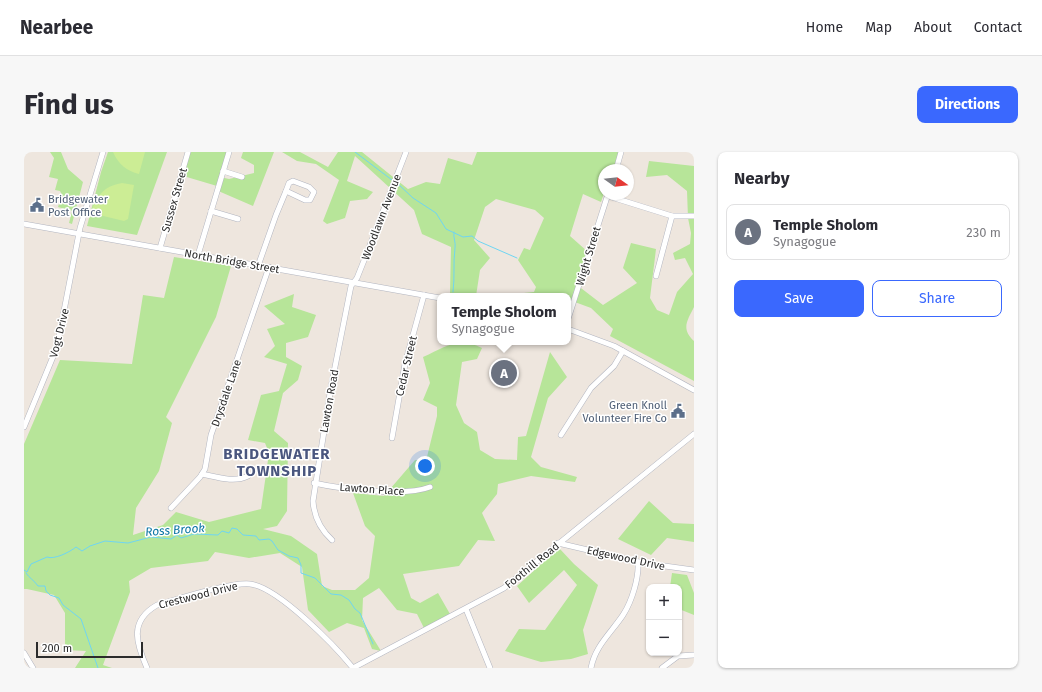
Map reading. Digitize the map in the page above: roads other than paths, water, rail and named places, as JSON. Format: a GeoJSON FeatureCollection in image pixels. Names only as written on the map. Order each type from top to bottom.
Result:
{"type":"FeatureCollection","features":[{"type":"Feature","properties":{"kind":"street","name":"Vogt Drive"},"geometry":{"type":"LineString","coordinates":[[24,427],[57,347],[79,234],[102,152]]}},
{"type":"Feature","properties":{"kind":"street","name":"Sussex Street"},"geometry":{"type":"LineString","coordinates":[[160,248],[188,152]]}},
{"type":"Feature","properties":{"kind":"street"},"geometry":{"type":"LineString","coordinates":[[198,255],[229,152]]}},
{"type":"Feature","properties":{"kind":"street","name":"Woodlawn Avenue"},"geometry":{"type":"LineString","coordinates":[[354,282],[365,258],[406,152]]}},
{"type":"Feature","properties":{"kind":"street"},"geometry":{"type":"LineString","coordinates":[[618,164],[621,152]]}},
{"type":"Feature","properties":{"kind":"street"},"geometry":{"type":"LineString","coordinates":[[223,171],[242,177]]}},
{"type":"Feature","properties":{"kind":"street"},"geometry":{"type":"LineString","coordinates":[[258,266],[286,191],[289,183],[293,181],[309,187],[314,192],[312,198],[308,200],[286,191]]}},
{"type":"Feature","properties":{"kind":"street","name":"Wight Street"},"geometry":{"type":"LineString","coordinates":[[571,310],[606,200]]}},
{"type":"Feature","properties":{"kind":"street"},"geometry":{"type":"LineString","coordinates":[[623,200],[672,216],[694,216]]}},
{"type":"Feature","properties":{"kind":"street"},"geometry":{"type":"LineString","coordinates":[[211,211],[238,219]]}},
{"type":"Feature","properties":{"kind":"street"},"geometry":{"type":"LineString","coordinates":[[656,276],[672,216]]}},
{"type":"Feature","properties":{"kind":"street","name":"North Bridge Street"},"geometry":{"type":"LineString","coordinates":[[24,224],[437,297]]}},
{"type":"Feature","properties":{"kind":"street","name":"Drysdale Lane"},"geometry":{"type":"LineString","coordinates":[[171,508],[202,474],[207,463],[211,436],[269,268]]}},
{"type":"Feature","properties":{"kind":"street","name":"Lawton Road"},"geometry":{"type":"LineString","coordinates":[[332,540],[326,534],[315,515],[312,501],[314,483],[351,286],[354,282]]}},
{"type":"Feature","properties":{"kind":"street","name":"Cedar Street"},"geometry":{"type":"LineString","coordinates":[[392,438],[405,364],[424,295]]}},
{"type":"Feature","properties":{"kind":"street"},"geometry":{"type":"LineString","coordinates":[[571,330],[602,340],[694,390]]}},
{"type":"Feature","properties":{"kind":"street"},"geometry":{"type":"LineString","coordinates":[[561,435],[594,384],[609,372],[623,351]]}},
{"type":"Feature","properties":{"kind":"street","name":"Foothill Road"},"geometry":{"type":"LineString","coordinates":[[353,668],[504,588],[694,434]]}},
{"type":"Feature","properties":{"kind":"street"},"geometry":{"type":"LineString","coordinates":[[202,474],[236,479],[248,476]]}},
{"type":"Feature","properties":{"kind":"street","name":"Lawton Place"},"geometry":{"type":"LineString","coordinates":[[314,483],[394,492],[415,492],[430,487]]}},
{"type":"Feature","properties":{"kind":"street","name":"Edgewood Drive"},"geometry":{"type":"LineString","coordinates":[[558,543],[638,562],[694,570]]}},
{"type":"Feature","properties":{"kind":"street"},"geometry":{"type":"LineString","coordinates":[[591,668],[594,656],[604,639],[623,616],[628,605],[635,582],[638,562]]}},
{"type":"Feature","properties":{"kind":"street","name":"Crestwood Drive"},"geometry":{"type":"LineString","coordinates":[[147,668],[136,639],[143,617],[148,610],[157,605],[222,588],[250,584],[270,592],[321,633],[353,668]]}},
{"type":"Feature","properties":{"kind":"street"},"geometry":{"type":"LineString","coordinates":[[466,609],[490,668]]}},
{"type":"Feature","properties":{"kind":"street"},"geometry":{"type":"LineString","coordinates":[[24,653],[33,668]]}},
{"type":"Feature","properties":{"kind":"street"},"geometry":{"type":"LineString","coordinates":[[662,668],[678,656],[694,654]]}},
{"type":"Feature","properties":{"kind":"waterway"},"geometry":{"type":"LineString","coordinates":[[355,152],[392,180]]}},
{"type":"Feature","properties":{"kind":"waterway"},"geometry":{"type":"LineString","coordinates":[[397,183],[413,198],[436,213],[446,229],[463,237],[472,236],[478,241],[517,258]]}},
{"type":"Feature","properties":{"kind":"waterway"},"geometry":{"type":"LineString","coordinates":[[453,292],[455,246],[454,232]]}},
{"type":"Feature","properties":{"kind":"waterway","name":"Ross Brook"},"geometry":{"type":"LineString","coordinates":[[24,570],[27,572],[31,564],[47,557],[50,558],[58,556],[76,547],[82,551],[90,546],[105,541],[128,543],[151,537],[171,539],[177,535],[181,538],[194,534],[218,535],[222,531],[229,533],[232,528],[237,529],[243,535],[256,536],[259,540],[269,539],[278,550],[289,556],[298,558],[301,565],[301,573],[315,578],[331,594],[341,595],[349,600],[355,609],[360,613],[373,644]]}},
{"type":"Feature","properties":{"kind":"waterway"},"geometry":{"type":"LineString","coordinates":[[26,573],[38,586],[45,586],[46,591],[50,595],[59,598],[63,605],[81,619],[98,668]]}},
{"type":"Feature","properties":{"kind":"place","name":"Bridgewater Post Office"},"geometry":{"type":"Point","coordinates":[37,205]}},
{"type":"Feature","properties":{"kind":"place","name":"Temple Sholom"},"geometry":{"type":"Point","coordinates":[504,373]}},
{"type":"Feature","properties":{"kind":"place","name":"Green Knoll Volunteer Fire Co"},"geometry":{"type":"Point","coordinates":[678,411]}},
{"type":"Feature","properties":{"kind":"district","name":"BRIDGEWATER TOWNSHIP"},"geometry":{"type":"Point","coordinates":[277,462]}}]}
